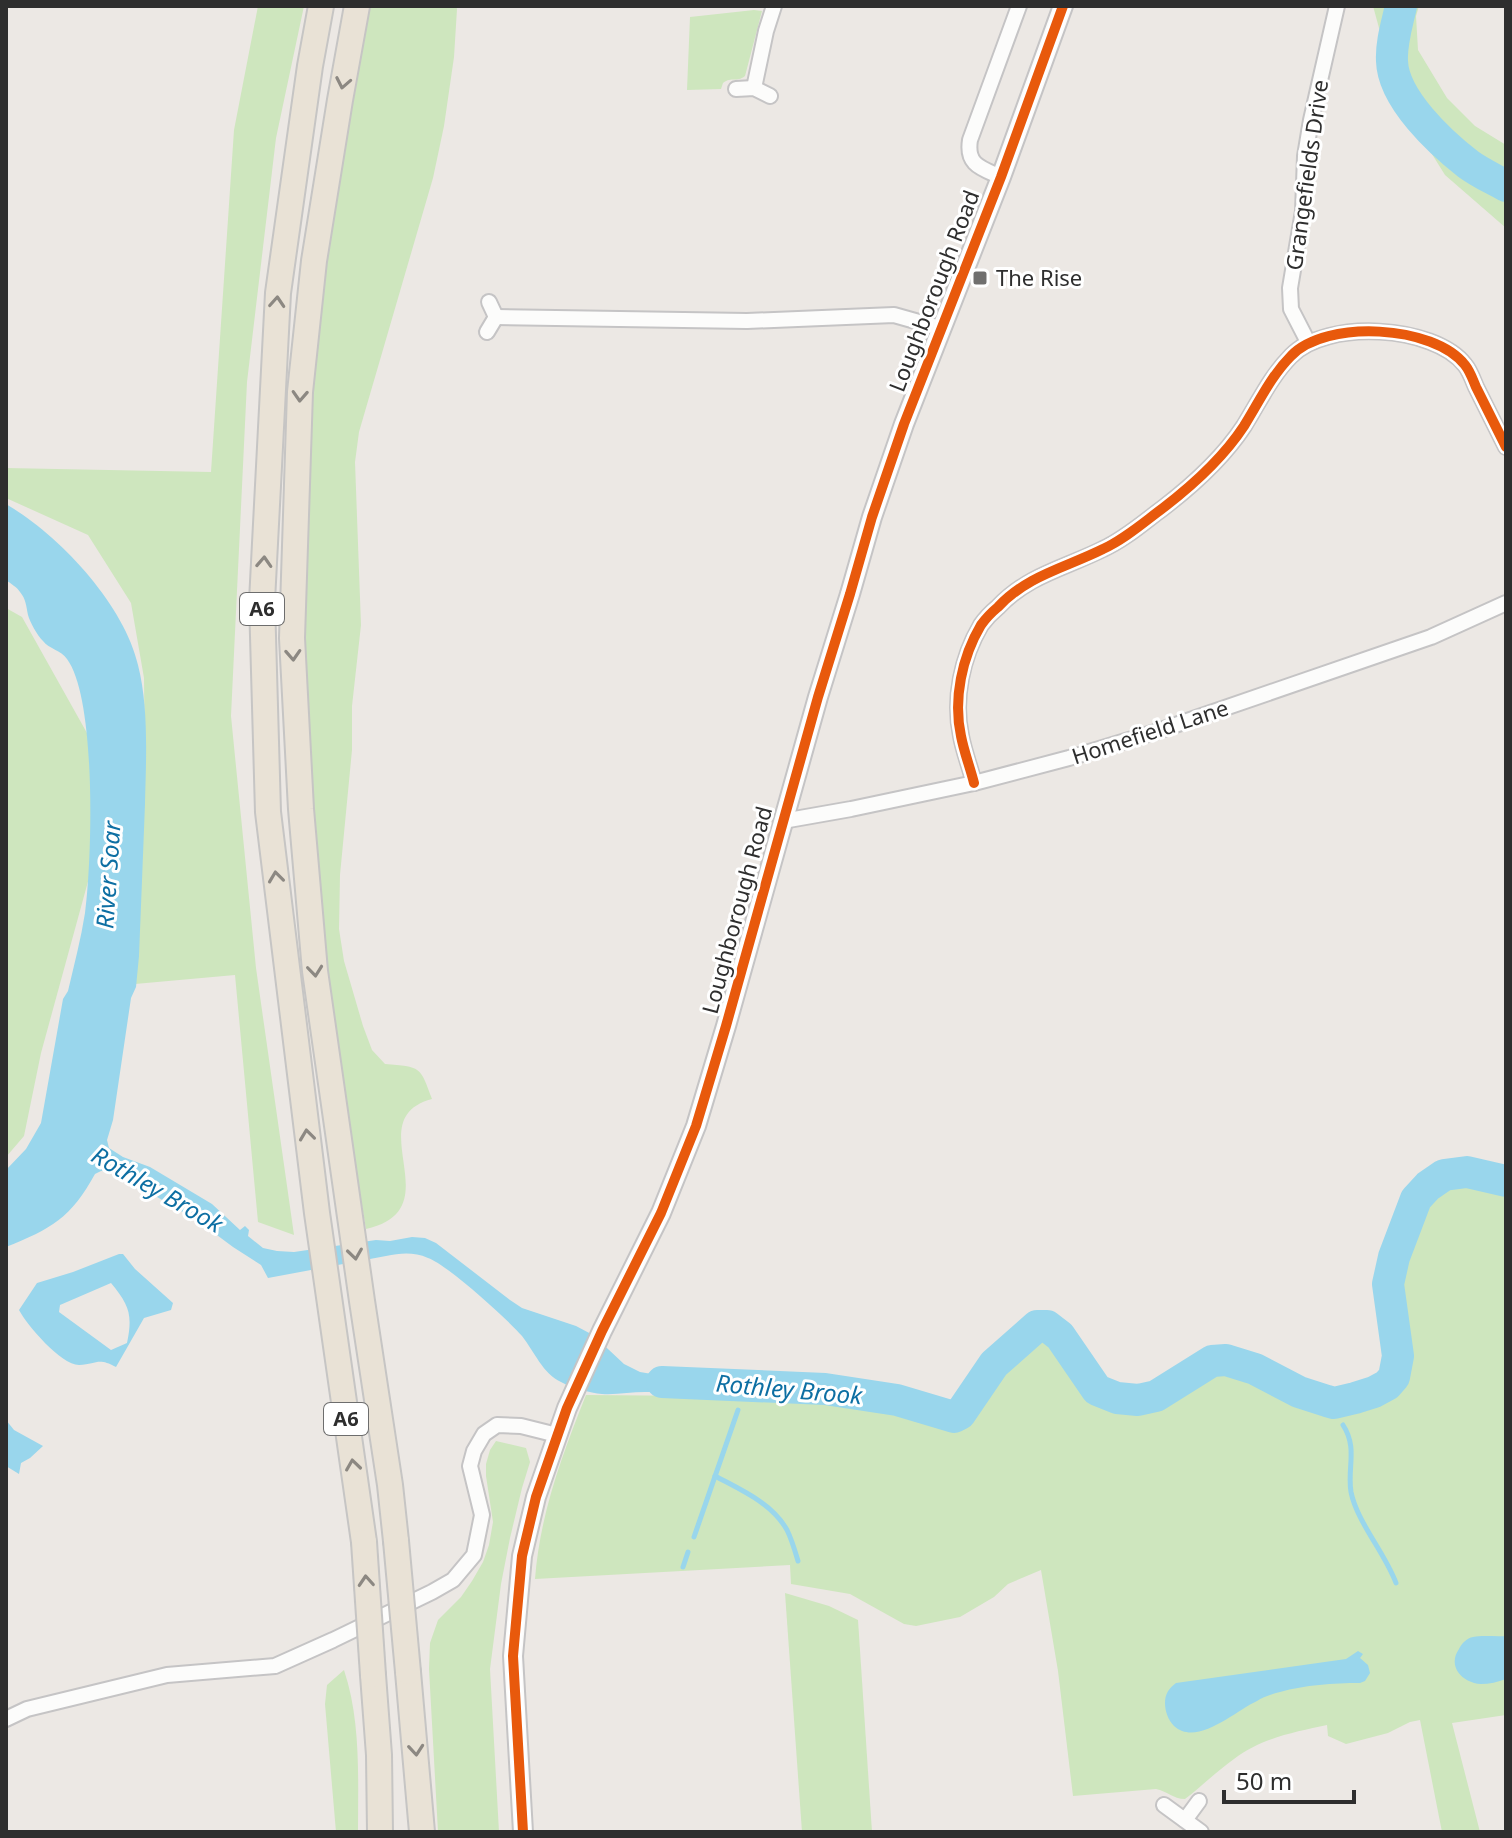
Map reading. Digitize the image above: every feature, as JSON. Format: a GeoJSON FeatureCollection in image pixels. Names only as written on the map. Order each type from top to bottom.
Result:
{"type":"FeatureCollection","features":[{"type":"Feature","properties":{"kind":"highway","name":"A6"},"geometry":{"type":"LineString","coordinates":[[321,6],[278,293],[262,601],[268,812],[317,1213],[364,1542],[379,1755],[380,1832]]}},
{"type":"Feature","properties":{"kind":"highway","name":"A6"},"geometry":{"type":"LineString","coordinates":[[357,6],[314,261],[300,392],[292,638],[301,809],[315,971],[390,1485],[422,1832]]}},
{"type":"Feature","properties":{"kind":"street"},"geometry":{"type":"LineString","coordinates":[[754,88],[774,6]]}},
{"type":"Feature","properties":{"kind":"street"},"geometry":{"type":"LineString","coordinates":[[1001,177],[979,167],[968,152],[1019,6]]}},
{"type":"Feature","properties":{"kind":"street","name":"Loughborough Road"},"geometry":{"type":"LineString","coordinates":[[523,1832],[513,1656],[522,1556],[536,1497],[567,1408],[661,1213],[696,1126],[872,517],[940,328],[1001,177],[1063,6]]}},
{"type":"Feature","properties":{"kind":"street","name":"Grangefields Drive"},"geometry":{"type":"LineString","coordinates":[[1308,342],[1291,309],[1290,288],[1303,211],[1305,156],[1311,120],[1337,6]]}},
{"type":"Feature","properties":{"kind":"street"},"geometry":{"type":"LineString","coordinates":[[736,89],[754,88],[770,96]]}},
{"type":"Feature","properties":{"kind":"street"},"geometry":{"type":"LineString","coordinates":[[489,302],[496,317]]}},
{"type":"Feature","properties":{"kind":"street"},"geometry":{"type":"LineString","coordinates":[[496,317],[747,321],[894,315],[940,328]]}},
{"type":"Feature","properties":{"kind":"street"},"geometry":{"type":"LineString","coordinates":[[487,332],[496,317]]}},
{"type":"Feature","properties":{"kind":"street"},"geometry":{"type":"LineString","coordinates":[[974,783],[958,714],[962,671],[983,622],[1009,595],[1035,577],[1106,548],[1182,494],[1225,452],[1275,375],[1308,342],[1344,334],[1383,332],[1406,334],[1448,351],[1465,365],[1506,447]]}},
{"type":"Feature","properties":{"kind":"street","name":"Homefield Lane"},"geometry":{"type":"LineString","coordinates":[[783,821],[974,783],[1069,758],[1155,732],[1431,637],[1506,603]]}},
{"type":"Feature","properties":{"kind":"street"},"geometry":{"type":"LineString","coordinates":[[6,1719],[27,1709],[167,1675],[275,1666],[432,1592],[453,1580],[474,1555],[482,1515],[470,1466],[484,1434],[497,1425],[521,1426],[557,1435]]}},
{"type":"Feature","properties":{"kind":"street"},"geometry":{"type":"LineString","coordinates":[[1185,1820],[1199,1801]]}},
{"type":"Feature","properties":{"kind":"street"},"geometry":{"type":"LineString","coordinates":[[1164,1805],[1201,1832]]}},
{"type":"Feature","properties":{"kind":"green space"},"geometry":{"type":"Polygon","coordinates":[[[258,6],[304,6],[276,138],[247,382],[231,716],[256,968],[294,1235],[258,1222],[235,975],[135,984],[145,780],[144,678],[131,603],[88,535],[6,498],[6,468],[211,472],[234,130],[258,6]]]}},
{"type":"Feature","properties":{"kind":"green space"},"geometry":{"type":"Polygon","coordinates":[[[367,6],[456,6],[457,9],[454,57],[433,178],[359,432],[355,462],[361,625],[352,706],[352,750],[340,875],[339,929],[344,961],[372,1050],[385,1064],[418,1070],[432,1099],[411,1110],[402,1125],[406,1184],[403,1203],[391,1218],[366,1229],[336,1052],[318,919],[307,763],[303,596],[309,429],[318,322],[332,216],[367,6]]]}},
{"type":"Feature","properties":{"kind":"green space"},"geometry":{"type":"Polygon","coordinates":[[[1373,6],[1419,6],[1416,16],[1418,50],[1447,98],[1475,126],[1506,145],[1506,228],[1445,175],[1399,101],[1373,6]]]}},
{"type":"Feature","properties":{"kind":"green space"},"geometry":{"type":"Polygon","coordinates":[[[762,11],[745,76],[726,81],[721,89],[687,90],[690,17],[762,11]]]}},
{"type":"Feature","properties":{"kind":"green space"},"geometry":{"type":"Polygon","coordinates":[[[6,608],[22,617],[115,783],[41,1053],[24,1136],[6,1157],[6,608]]]}},
{"type":"Feature","properties":{"kind":"green space"},"geometry":{"type":"Polygon","coordinates":[[[1471,1173],[1506,1182],[1506,1715],[1452,1723],[1480,1832],[1442,1832],[1420,1720],[1388,1733],[1346,1744],[1328,1736],[1327,1725],[1279,1737],[1244,1752],[1185,1799],[1156,1789],[1073,1796],[1058,1671],[1041,1570],[1008,1584],[994,1597],[960,1617],[916,1626],[904,1624],[850,1594],[791,1584],[790,1565],[535,1579],[547,1508],[586,1395],[705,1396],[712,1388],[761,1394],[835,1396],[876,1402],[952,1421],[963,1419],[992,1376],[1047,1326],[1087,1378],[1113,1396],[1138,1400],[1170,1387],[1212,1361],[1234,1363],[1327,1401],[1361,1396],[1390,1382],[1397,1361],[1388,1284],[1416,1199],[1444,1175],[1471,1173]]]}},
{"type":"Feature","properties":{"kind":"green space"},"geometry":{"type":"Polygon","coordinates":[[[496,1441],[526,1448],[530,1462],[501,1584],[490,1669],[499,1832],[438,1832],[430,1643],[438,1620],[472,1581],[489,1545],[493,1522],[486,1464],[496,1441]]]}},
{"type":"Feature","properties":{"kind":"green space"},"geometry":{"type":"Polygon","coordinates":[[[785,1593],[829,1606],[858,1620],[872,1832],[802,1832],[785,1593]]]}},
{"type":"Feature","properties":{"kind":"green space"},"geometry":{"type":"Polygon","coordinates":[[[344,1670],[356,1729],[358,1832],[336,1832],[325,1704],[327,1685],[344,1670]]]}},
{"type":"Feature","properties":{"kind":"water","name":"River Soar"},"geometry":{"type":"Polygon","coordinates":[[[6,504],[67,552],[104,595],[130,642],[142,682],[146,752],[139,956],[113,1120],[107,1140],[109,1148],[150,1167],[212,1204],[240,1230],[245,1226],[249,1230],[248,1236],[263,1248],[294,1252],[376,1240],[425,1238],[522,1308],[593,1335],[624,1364],[640,1372],[658,1375],[706,1377],[706,1392],[602,1394],[565,1384],[549,1374],[522,1336],[491,1306],[449,1271],[423,1256],[397,1254],[268,1278],[261,1265],[198,1221],[109,1171],[95,1174],[68,1212],[48,1228],[6,1247],[6,1170],[26,1149],[41,1123],[63,999],[68,991],[85,913],[90,782],[88,744],[77,680],[67,659],[38,635],[22,595],[6,580],[6,504]]]}},
{"type":"Feature","properties":{"kind":"water"},"geometry":{"type":"Polygon","coordinates":[[[123,1254],[173,1303],[171,1310],[144,1318],[116,1367],[101,1362],[72,1363],[45,1343],[19,1310],[37,1283],[123,1254]],[[111,1283],[60,1305],[59,1312],[111,1350],[127,1343],[129,1333],[128,1310],[111,1283]]]}},
{"type":"Feature","properties":{"kind":"water"},"geometry":{"type":"Polygon","coordinates":[[[6,1420],[14,1430],[43,1446],[21,1463],[19,1474],[6,1466],[6,1420]]]}},
{"type":"Feature","properties":{"kind":"water"},"geometry":{"type":"Polygon","coordinates":[[[1477,1636],[1506,1636],[1506,1679],[1494,1683],[1474,1683],[1458,1672],[1456,1655],[1467,1640],[1477,1636]]]}},
{"type":"Feature","properties":{"kind":"water"},"geometry":{"type":"Polygon","coordinates":[[[1358,1651],[1363,1654],[1360,1658],[1368,1665],[1370,1673],[1360,1683],[1309,1686],[1274,1694],[1216,1725],[1194,1732],[1174,1726],[1167,1715],[1166,1697],[1176,1683],[1346,1659],[1358,1651]]]}},
{"type":"Feature","properties":{"kind":"waterway","name":"Rothley Brook"},"geometry":{"type":"LineString","coordinates":[[1401,6],[1392,54],[1394,75],[1400,90],[1420,119],[1445,144],[1473,167],[1506,186]]}},
{"type":"Feature","properties":{"kind":"waterway","name":"Rothley Brook"},"geometry":{"type":"LineString","coordinates":[[662,1382],[825,1389],[897,1400],[954,1417],[960,1414],[994,1364],[1037,1326],[1047,1326],[1060,1336],[1097,1390],[1117,1398],[1138,1400],[1156,1396],[1212,1361],[1226,1360],[1255,1369],[1299,1392],[1327,1401],[1334,1403],[1355,1398],[1374,1392],[1394,1377],[1398,1356],[1388,1284],[1394,1257],[1416,1199],[1444,1175],[1467,1172],[1506,1181]]}},
{"type":"Feature","properties":{"kind":"waterway"},"geometry":{"type":"LineString","coordinates":[[1327,1401],[1335,1413]]}},
{"type":"Feature","properties":{"kind":"waterway"},"geometry":{"type":"LineString","coordinates":[[694,1537],[738,1410]]}},
{"type":"Feature","properties":{"kind":"waterway"},"geometry":{"type":"LineString","coordinates":[[1343,1425],[1350,1442],[1350,1483],[1354,1503],[1396,1583]]}},
{"type":"Feature","properties":{"kind":"waterway"},"geometry":{"type":"LineString","coordinates":[[715,1476],[755,1498],[773,1512],[787,1530],[798,1561]]}},
{"type":"Feature","properties":{"kind":"waterway"},"geometry":{"type":"LineString","coordinates":[[683,1567],[688,1552]]}},
{"type":"Feature","properties":{"kind":"cycle path"},"geometry":{"type":"LineString","coordinates":[[523,1832],[513,1656],[522,1556],[536,1497],[567,1408],[661,1213],[696,1126],[872,517],[904,424],[1001,177],[1063,6]]}},
{"type":"Feature","properties":{"kind":"cycle path"},"geometry":{"type":"LineString","coordinates":[[974,783],[961,736],[958,708],[964,664],[983,622],[1022,587],[1119,540],[1185,490],[1227,449],[1277,372],[1307,344],[1353,332],[1380,332],[1406,335],[1450,352],[1468,370],[1506,447]]}},
{"type":"Feature","properties":{"kind":"place","name":"The Rise"},"geometry":{"type":"Point","coordinates":[980,278]}}]}
